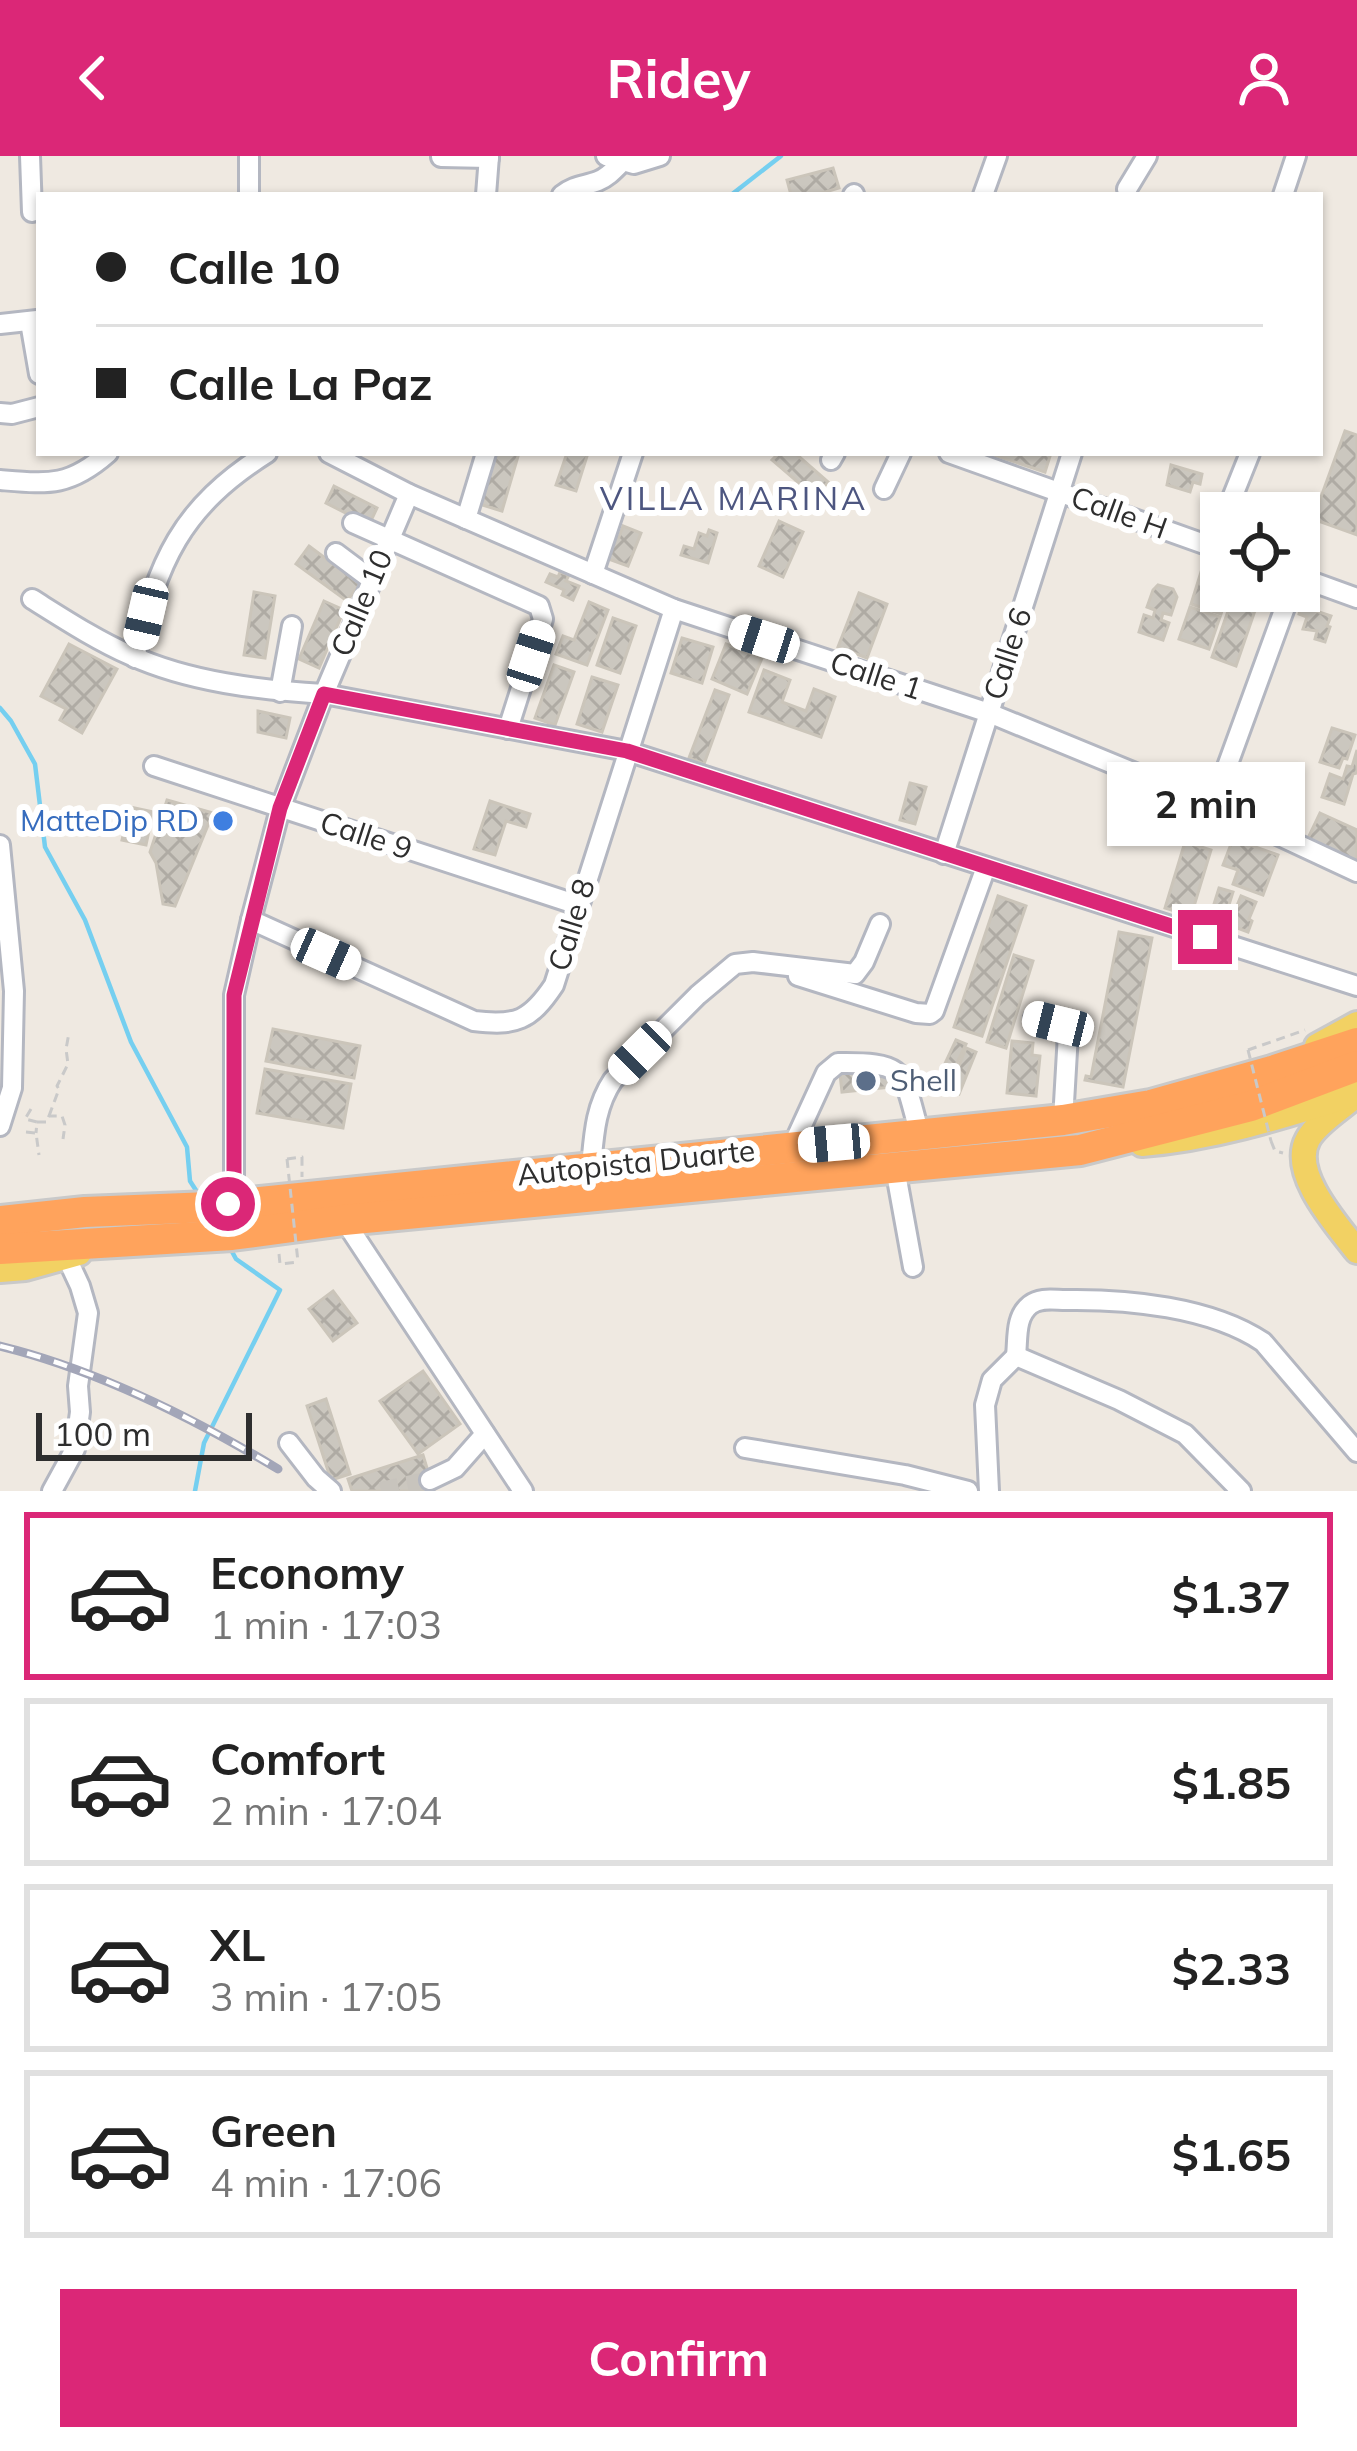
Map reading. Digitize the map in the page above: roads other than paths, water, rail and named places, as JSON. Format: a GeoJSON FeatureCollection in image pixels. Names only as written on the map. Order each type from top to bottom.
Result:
{"type":"FeatureCollection","features":[{"type":"Feature","properties":{"kind":"highway","name":"Autopista Duarte"},"geometry":{"type":"LineString","coordinates":[[223,1215],[591,1168],[1063,1120],[1151,1105],[1357,1043]]}},
{"type":"Feature","properties":{"kind":"highway","name":"Autopista Duarte"},"geometry":{"type":"LineString","coordinates":[[223,1215],[344,1220],[1080,1150],[1251,1106],[1357,1066]]}},
{"type":"Feature","properties":{"kind":"highway"},"geometry":{"type":"LineString","coordinates":[[0,1221],[85,1212],[169,1224]]}},
{"type":"Feature","properties":{"kind":"highway"},"geometry":{"type":"LineString","coordinates":[[0,1249],[128,1241],[169,1224],[223,1215]]}},
{"type":"Feature","properties":{"kind":"main road","name":"Autopista Duarte"},"geometry":{"type":"LineString","coordinates":[[1272,1071],[1357,1024]]}},
{"type":"Feature","properties":{"kind":"main road","name":"Autopista Duarte"},"geometry":{"type":"LineString","coordinates":[[1080,1150],[1174,1142],[1255,1125],[1357,1093]]}},
{"type":"Feature","properties":{"kind":"main road"},"geometry":{"type":"LineString","coordinates":[[1357,1093],[1307,1140],[1303,1155],[1307,1177],[1320,1201],[1357,1251]]}},
{"type":"Feature","properties":{"kind":"main road"},"geometry":{"type":"LineString","coordinates":[[0,1211],[85,1212]]}},
{"type":"Feature","properties":{"kind":"main road"},"geometry":{"type":"LineString","coordinates":[[0,1270],[128,1241]]}},
{"type":"Feature","properties":{"kind":"street"},"geometry":{"type":"LineString","coordinates":[[30,156],[32,212]]}},
{"type":"Feature","properties":{"kind":"street"},"geometry":{"type":"LineString","coordinates":[[249,156],[249,192]]}},
{"type":"Feature","properties":{"kind":"street"},"geometry":{"type":"LineString","coordinates":[[565,192],[608,176],[614,159],[647,162],[660,156]]}},
{"type":"Feature","properties":{"kind":"street"},"geometry":{"type":"LineString","coordinates":[[984,192],[997,156]]}},
{"type":"Feature","properties":{"kind":"street"},"geometry":{"type":"LineString","coordinates":[[1127,189],[1147,156]]}},
{"type":"Feature","properties":{"kind":"street"},"geometry":{"type":"LineString","coordinates":[[1284,192],[1296,156]]}},
{"type":"Feature","properties":{"kind":"street"},"geometry":{"type":"LineString","coordinates":[[441,157],[489,157],[486,192]]}},
{"type":"Feature","properties":{"kind":"street"},"geometry":{"type":"LineString","coordinates":[[0,324],[35,321]]}},
{"type":"Feature","properties":{"kind":"street"},"geometry":{"type":"LineString","coordinates":[[0,413],[36,408]]}},
{"type":"Feature","properties":{"kind":"street"},"geometry":{"type":"LineString","coordinates":[[0,480],[64,482],[105,456]]}},
{"type":"Feature","properties":{"kind":"street"},"geometry":{"type":"LineString","coordinates":[[135,658],[156,578],[184,528],[224,481],[262,456]]}},
{"type":"Feature","properties":{"kind":"street"},"geometry":{"type":"LineString","coordinates":[[466,519],[485,456]]}},
{"type":"Feature","properties":{"kind":"street"},"geometry":{"type":"LineString","coordinates":[[593,574],[632,456]]}},
{"type":"Feature","properties":{"kind":"street"},"geometry":{"type":"LineString","coordinates":[[884,489],[900,456]]}},
{"type":"Feature","properties":{"kind":"street","name":"Calle H"},"geometry":{"type":"LineString","coordinates":[[958,456],[1200,542]]}},
{"type":"Feature","properties":{"kind":"street","name":"Calle 6"},"geometry":{"type":"LineString","coordinates":[[944,854],[1071,456]]}},
{"type":"Feature","properties":{"kind":"street"},"geometry":{"type":"LineString","coordinates":[[1236,456],[1239,481]]}},
{"type":"Feature","properties":{"kind":"street"},"geometry":{"type":"LineString","coordinates":[[1235,492],[1249,456]]}},
{"type":"Feature","properties":{"kind":"street","name":"Calle 1"},"geometry":{"type":"LineString","coordinates":[[360,460],[409,494],[674,609],[989,713],[1213,805],[1357,872]]}},
{"type":"Feature","properties":{"kind":"street","name":"Calle 10"},"geometry":{"type":"LineString","coordinates":[[223,1215],[234,1180],[234,995],[251,920],[280,808],[409,494]]}},
{"type":"Feature","properties":{"kind":"street"},"geometry":{"type":"LineString","coordinates":[[353,523],[539,606],[543,620],[508,729]]}},
{"type":"Feature","properties":{"kind":"street"},"geometry":{"type":"LineString","coordinates":[[336,553],[372,580]]}},
{"type":"Feature","properties":{"kind":"street"},"geometry":{"type":"LineString","coordinates":[[1320,585],[1357,598]]}},
{"type":"Feature","properties":{"kind":"street"},"geometry":{"type":"LineString","coordinates":[[32,599],[135,658],[200,678],[280,692],[324,694],[627,751],[1357,986]]}},
{"type":"Feature","properties":{"kind":"street","name":"Calle 8"},"geometry":{"type":"LineString","coordinates":[[251,920],[474,1021],[519,1021],[540,1006],[554,986],[674,609]]}},
{"type":"Feature","properties":{"kind":"street"},"geometry":{"type":"LineString","coordinates":[[1213,805],[1284,612]]}},
{"type":"Feature","properties":{"kind":"street"},"geometry":{"type":"LineString","coordinates":[[280,692],[292,626]]}},
{"type":"Feature","properties":{"kind":"street","name":"Calle 9"},"geometry":{"type":"LineString","coordinates":[[154,766],[578,904]]}},
{"type":"Feature","properties":{"kind":"street"},"geometry":{"type":"LineString","coordinates":[[0,845],[14,991],[12,1088],[0,1126]]}},
{"type":"Feature","properties":{"kind":"street"},"geometry":{"type":"LineString","coordinates":[[753,962],[930,1014],[986,867]]}},
{"type":"Feature","properties":{"kind":"street"},"geometry":{"type":"LineString","coordinates":[[591,1168],[597,1113],[613,1080],[714,980],[735,964],[753,962],[855,974],[880,924]]}},
{"type":"Feature","properties":{"kind":"street"},"geometry":{"type":"LineString","coordinates":[[1034,1018],[1058,1024],[1068,1034],[1063,1120]]}},
{"type":"Feature","properties":{"kind":"street"},"geometry":{"type":"LineString","coordinates":[[792,1147],[826,1073],[838,1063],[885,1066],[899,1072],[920,1135]]}},
{"type":"Feature","properties":{"kind":"street"},"geometry":{"type":"LineString","coordinates":[[895,1168],[913,1267]]}},
{"type":"Feature","properties":{"kind":"street"},"geometry":{"type":"LineString","coordinates":[[344,1220],[523,1491]]}},
{"type":"Feature","properties":{"kind":"street"},"geometry":{"type":"LineString","coordinates":[[52,1491],[75,1449],[88,1313],[66,1256]]}},
{"type":"Feature","properties":{"kind":"street"},"geometry":{"type":"LineString","coordinates":[[989,1491],[985,1405],[992,1380],[1016,1356],[1020,1316],[1038,1300],[1107,1300],[1180,1310],[1245,1330],[1263,1342],[1357,1452]]}},
{"type":"Feature","properties":{"kind":"street"},"geometry":{"type":"LineString","coordinates":[[1016,1356],[1185,1434],[1240,1491]]}},
{"type":"Feature","properties":{"kind":"street"},"geometry":{"type":"LineString","coordinates":[[430,1480],[455,1468],[485,1434]]}},
{"type":"Feature","properties":{"kind":"street"},"geometry":{"type":"LineString","coordinates":[[289,1443],[332,1491]]}},
{"type":"Feature","properties":{"kind":"street"},"geometry":{"type":"LineString","coordinates":[[745,1448],[903,1483],[968,1491]]}},
{"type":"Feature","properties":{"kind":"street"},"geometry":{"type":"LineString","coordinates":[[782,1478],[792,1458]]}},
{"type":"Feature","properties":{"kind":"waterway"},"geometry":{"type":"LineString","coordinates":[[735,192],[781,156]]}},
{"type":"Feature","properties":{"kind":"waterway"},"geometry":{"type":"LineString","coordinates":[[0,708],[35,764],[45,847],[85,920],[131,1042],[187,1147],[190,1181],[199,1195]]}},
{"type":"Feature","properties":{"kind":"waterway"},"geometry":{"type":"LineString","coordinates":[[195,1491],[204,1443],[280,1290],[236,1259],[229,1246]]}},
{"type":"Feature","properties":{"kind":"tunnel"},"geometry":{"type":"LineString","coordinates":[[381,1491],[430,1480]]}},
{"type":"Feature","properties":{"kind":"railway"},"geometry":{"type":"LineString","coordinates":[[0,1346],[73,1368],[144,1397],[278,1469]]}},
{"type":"Feature","properties":{"kind":"place","name":"MatteDip RD"},"geometry":{"type":"Point","coordinates":[223,821]}},
{"type":"Feature","properties":{"kind":"place","name":"Shell"},"geometry":{"type":"Point","coordinates":[866,1081]}},
{"type":"Feature","properties":{"kind":"district","name":"VILLA MARINA"},"geometry":{"type":"Point","coordinates":[734,498]}}]}
